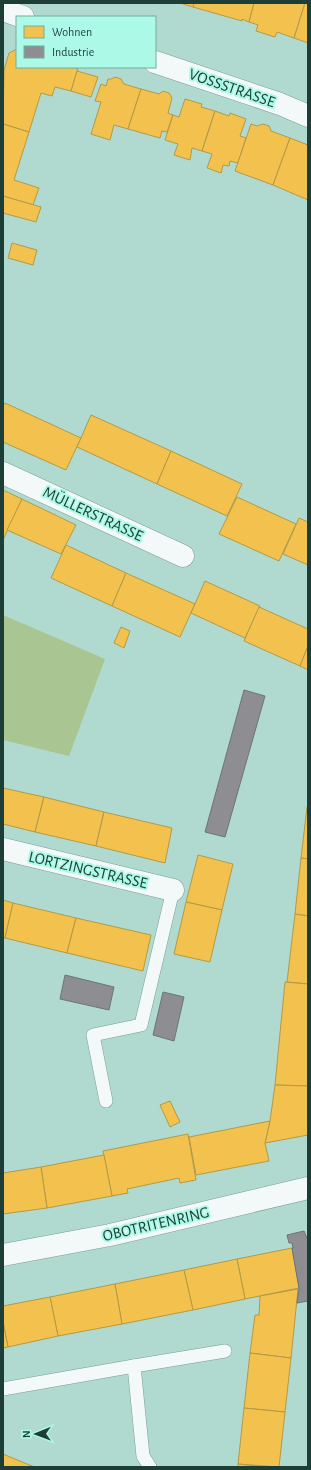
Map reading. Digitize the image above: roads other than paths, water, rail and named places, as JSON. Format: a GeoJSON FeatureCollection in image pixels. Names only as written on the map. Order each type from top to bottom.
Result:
{"type":"FeatureCollection","features":[{"type":"Feature","properties":{"kind":"street"},"geometry":{"type":"LineString","coordinates":[[3,10],[20,16]]}},
{"type":"Feature","properties":{"kind":"street","name":"VOSSSTRASSE"},"geometry":{"type":"LineString","coordinates":[[156,62],[280,104],[308,116]]}},
{"type":"Feature","properties":{"kind":"street","name":"MÜLLERSTRASSE"},"geometry":{"type":"LineString","coordinates":[[3,473],[184,556]]}},
{"type":"Feature","properties":{"kind":"street","name":"LORTZINGSTRASSE"},"geometry":{"type":"LineString","coordinates":[[3,849],[173,890]]}},
{"type":"Feature","properties":{"kind":"street","name":"OBOTRITENRING"},"geometry":{"type":"LineString","coordinates":[[3,1255],[110,1235],[308,1188]]}},
{"type":"Feature","properties":{"kind":"lane"},"geometry":{"type":"LineString","coordinates":[[106,1101],[93,1035],[141,1025],[173,890]]}},
{"type":"Feature","properties":{"kind":"lane"},"geometry":{"type":"LineString","coordinates":[[3,1389],[225,1351]]}},
{"type":"Feature","properties":{"kind":"lane"},"geometry":{"type":"LineString","coordinates":[[134,1366],[143,1456],[150,1467]]}}]}
